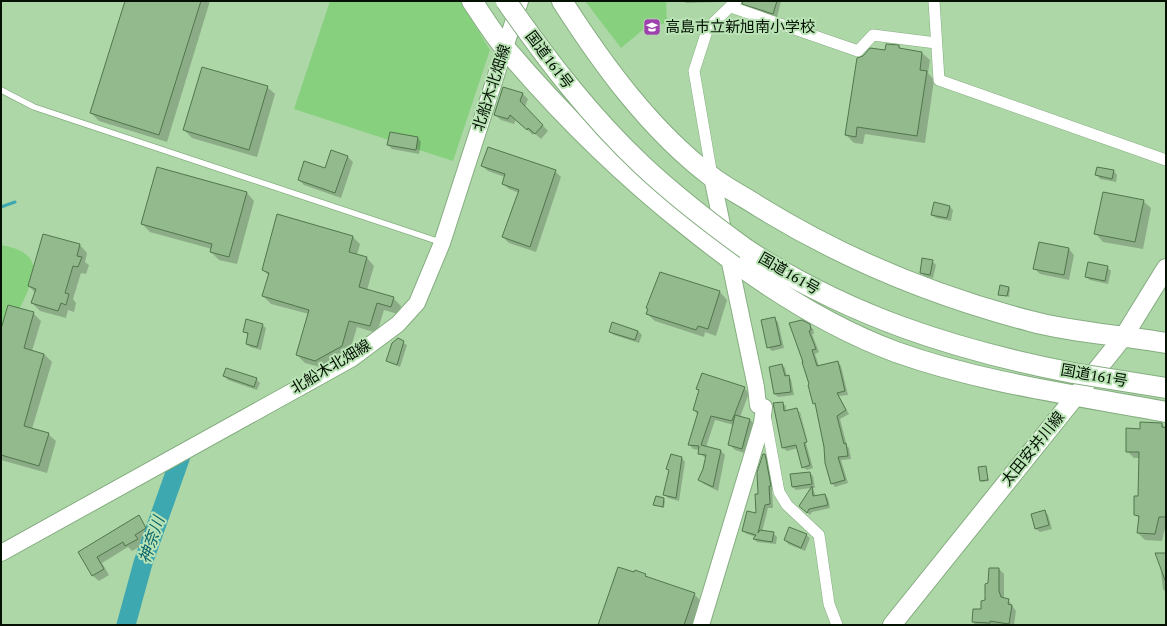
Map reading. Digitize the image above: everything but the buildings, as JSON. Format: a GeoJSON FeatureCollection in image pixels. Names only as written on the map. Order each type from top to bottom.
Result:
{"type":"FeatureCollection","features":[{"type":"Feature","properties":{"kind":"highway"},"geometry":{"type":"LineString","coordinates":[[472,1],[504,48],[594,145],[649,196],[730,260],[773,289],[835,325],[894,351],[966,373],[1019,385],[1166,412]]}},
{"type":"Feature","properties":{"kind":"highway","name":"国道161号"},"geometry":{"type":"LineString","coordinates":[[506,1],[543,54],[583,103],[642,165],[705,219],[746,249],[800,282],[879,320],[973,350],[1073,373],[1166,388]]}},
{"type":"Feature","properties":{"kind":"highway"},"geometry":{"type":"LineString","coordinates":[[562,1],[577,24],[640,109],[682,151],[712,177],[793,228],[896,278],[949,297],[1032,322],[1166,343]]}},
{"type":"Feature","properties":{"kind":"main road","name":"北船木北畑線"},"geometry":{"type":"LineString","coordinates":[[1,553],[351,359],[398,324],[417,303],[442,243],[520,1]]}},
{"type":"Feature","properties":{"kind":"main road"},"geometry":{"type":"LineString","coordinates":[[700,625],[762,423],[764,407],[758,405],[756,387],[712,177]]}},
{"type":"Feature","properties":{"kind":"main road","name":"太田安井川線"},"geometry":{"type":"LineString","coordinates":[[892,625],[1124,336],[1166,268]]}},
{"type":"Feature","properties":{"kind":"street"},"geometry":{"type":"LineString","coordinates":[[934,1],[939,80],[1166,160]]}},
{"type":"Feature","properties":{"kind":"street"},"geometry":{"type":"LineString","coordinates":[[712,177],[694,71],[708,28],[734,4],[858,51],[873,35],[936,43]]}},
{"type":"Feature","properties":{"kind":"street"},"geometry":{"type":"LineString","coordinates":[[764,407],[780,492],[787,505],[819,535],[829,604],[837,625]]}},
{"type":"Feature","properties":{"kind":"lane"},"geometry":{"type":"LineString","coordinates":[[1,90],[34,107],[442,243]]}},
{"type":"Feature","properties":{"kind":"green space"},"geometry":{"type":"Polygon","coordinates":[[[330,1],[460,1],[490,50],[453,161],[294,109],[330,1]]]}},
{"type":"Feature","properties":{"kind":"green space"},"geometry":{"type":"Polygon","coordinates":[[[585,1],[666,1],[667,23],[645,28],[621,48],[585,1]]]}},
{"type":"Feature","properties":{"kind":"green space"},"geometry":{"type":"Polygon","coordinates":[[[1,245],[18,250],[25,254],[31,260],[33,268],[29,289],[24,301],[1,340],[1,245]]]}},
{"type":"Feature","properties":{"kind":"waterway"},"geometry":{"type":"LineString","coordinates":[[1,207],[15,202]]}},
{"type":"Feature","properties":{"kind":"waterway","name":"神奈川"},"geometry":{"type":"LineString","coordinates":[[126,625],[143,563],[181,456]]}},
{"type":"Feature","properties":{"kind":"place","name":"高島市立新旭南小学校"},"geometry":{"type":"Point","coordinates":[652,27]}}]}
